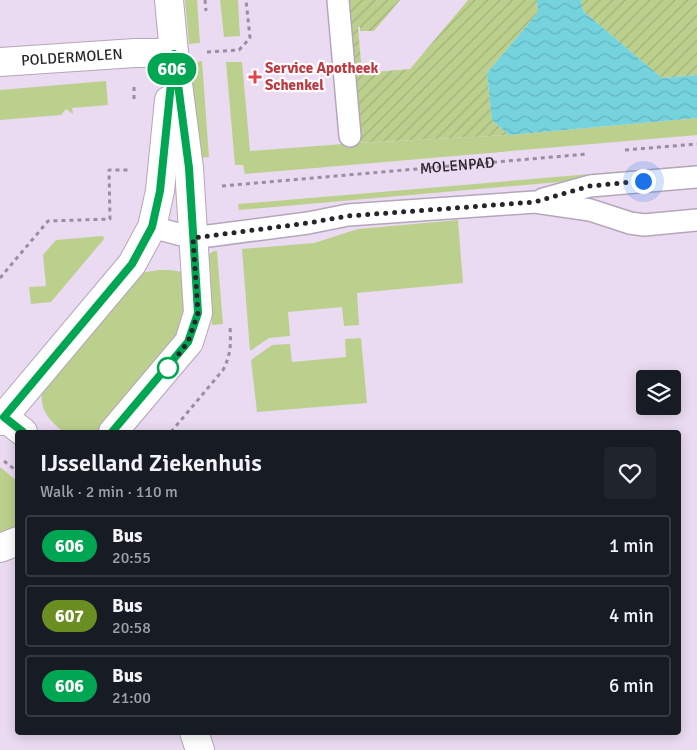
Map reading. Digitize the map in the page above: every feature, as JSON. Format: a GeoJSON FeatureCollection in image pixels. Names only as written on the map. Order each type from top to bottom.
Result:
{"type":"FeatureCollection","features":[{"type":"Feature","properties":{"kind":"street"},"geometry":{"type":"LineString","coordinates":[[114,430],[188,342],[198,313],[189,168],[169,0]]}},
{"type":"Feature","properties":{"kind":"street","name":"POLDERMOLEN"},"geometry":{"type":"LineString","coordinates":[[0,62],[135,54],[174,54]]}},
{"type":"Feature","properties":{"kind":"street"},"geometry":{"type":"LineString","coordinates":[[9,424],[132,264],[152,227],[160,191],[174,54]]}},
{"type":"Feature","properties":{"kind":"street"},"geometry":{"type":"LineString","coordinates":[[0,548],[15,542]]}},
{"type":"Feature","properties":{"kind":"street"},"geometry":{"type":"LineString","coordinates":[[195,735],[200,750]]}},
{"type":"Feature","properties":{"kind":"lane"},"geometry":{"type":"LineString","coordinates":[[338,0],[350,136]]}},
{"type":"Feature","properties":{"kind":"lane"},"geometry":{"type":"LineString","coordinates":[[152,227],[193,238],[348,216],[535,202],[590,186],[697,177]]}},
{"type":"Feature","properties":{"kind":"lane"},"geometry":{"type":"LineString","coordinates":[[535,202],[590,210],[630,223],[644,225],[697,220]]}},
{"type":"Feature","properties":{"kind":"path"},"geometry":{"type":"LineString","coordinates":[[208,52],[239,50],[250,38],[246,0]]}},
{"type":"Feature","properties":{"kind":"path"},"geometry":{"type":"LineString","coordinates":[[619,151],[697,144]]}},
{"type":"Feature","properties":{"kind":"path","name":"MOLENPAD"},"geometry":{"type":"LineString","coordinates":[[217,186],[589,154]]}},
{"type":"Feature","properties":{"kind":"path"},"geometry":{"type":"LineString","coordinates":[[0,278],[48,221],[110,219],[108,170],[131,170]]}},
{"type":"Feature","properties":{"kind":"path"},"geometry":{"type":"LineString","coordinates":[[0,458],[15,470]]}},
{"type":"Feature","properties":{"kind":"green space"},"geometry":{"type":"Polygon","coordinates":[[[185,0],[197,0],[200,43],[189,44],[185,0]]]}},
{"type":"Feature","properties":{"kind":"green space"},"geometry":{"type":"Polygon","coordinates":[[[220,0],[238,0],[240,36],[224,37],[220,0]]]}},
{"type":"Feature","properties":{"kind":"green space"},"geometry":{"type":"Polygon","coordinates":[[[346,0],[400,0],[374,31],[360,31],[360,27],[358,27],[362,73],[410,69],[468,0],[537,0],[538,12],[487,73],[492,120],[509,135],[358,143],[346,0]]]}},
{"type":"Feature","properties":{"kind":"green space"},"geometry":{"type":"Polygon","coordinates":[[[581,0],[697,0],[697,75],[662,78],[583,11],[581,0]]]}},
{"type":"Feature","properties":{"kind":"green space"},"geometry":{"type":"Polygon","coordinates":[[[202,61],[209,157],[199,158],[190,63],[202,61]]]}},
{"type":"Feature","properties":{"kind":"green space"},"geometry":{"type":"Polygon","coordinates":[[[226,62],[242,62],[250,151],[509,135],[697,118],[697,135],[245,174],[243,165],[235,165],[226,62]]]}},
{"type":"Feature","properties":{"kind":"green space"},"geometry":{"type":"Polygon","coordinates":[[[106,81],[108,105],[72,108],[73,114],[66,109],[61,115],[0,120],[0,90],[106,81]]]}},
{"type":"Feature","properties":{"kind":"green space"},"geometry":{"type":"Polygon","coordinates":[[[697,165],[697,170],[239,210],[238,204],[697,165]]]}},
{"type":"Feature","properties":{"kind":"green space"},"geometry":{"type":"Polygon","coordinates":[[[458,220],[463,283],[357,293],[359,325],[344,326],[342,307],[288,312],[290,336],[269,338],[250,351],[242,249],[314,243],[358,229],[458,220]]]}},
{"type":"Feature","properties":{"kind":"green space"},"geometry":{"type":"Polygon","coordinates":[[[103,236],[104,239],[51,302],[31,304],[29,287],[46,286],[43,255],[56,240],[103,236]]]}},
{"type":"Feature","properties":{"kind":"green space"},"geometry":{"type":"Polygon","coordinates":[[[217,251],[223,324],[212,325],[207,261],[209,254],[217,251]]]}},
{"type":"Feature","properties":{"kind":"green space"},"geometry":{"type":"Polygon","coordinates":[[[158,270],[182,272],[189,288],[182,331],[103,428],[100,430],[62,430],[53,423],[43,407],[43,387],[141,273],[158,270]]]}},
{"type":"Feature","properties":{"kind":"green space"},"geometry":{"type":"Polygon","coordinates":[[[361,338],[367,403],[257,412],[251,360],[272,345],[290,344],[292,362],[346,357],[345,339],[361,338]]]}},
{"type":"Feature","properties":{"kind":"green space"},"geometry":{"type":"Polygon","coordinates":[[[0,467],[15,480],[15,530],[0,538],[0,467]]]}},
{"type":"Feature","properties":{"kind":"water"},"geometry":{"type":"Polygon","coordinates":[[[537,0],[581,0],[583,11],[662,78],[697,75],[697,118],[509,135],[492,120],[487,73],[538,12],[537,0]]]}},
{"type":"Feature","properties":{"kind":"bus line","name":"606"},"geometry":{"type":"LineString","coordinates":[[20,430],[4,417],[132,264],[152,227],[160,191],[174,54],[189,168],[198,313],[188,342],[114,430]]}},
{"type":"Feature","properties":{"kind":"place","name":"Service Apotheek Schenkel"},"geometry":{"type":"Point","coordinates":[255,77]}},
{"type":"Feature","properties":{"kind":"route"},"geometry":{"type":"LineString","coordinates":[[168,368],[188,342],[198,313],[193,238],[348,216],[535,202],[590,186],[643,181]]}}]}
